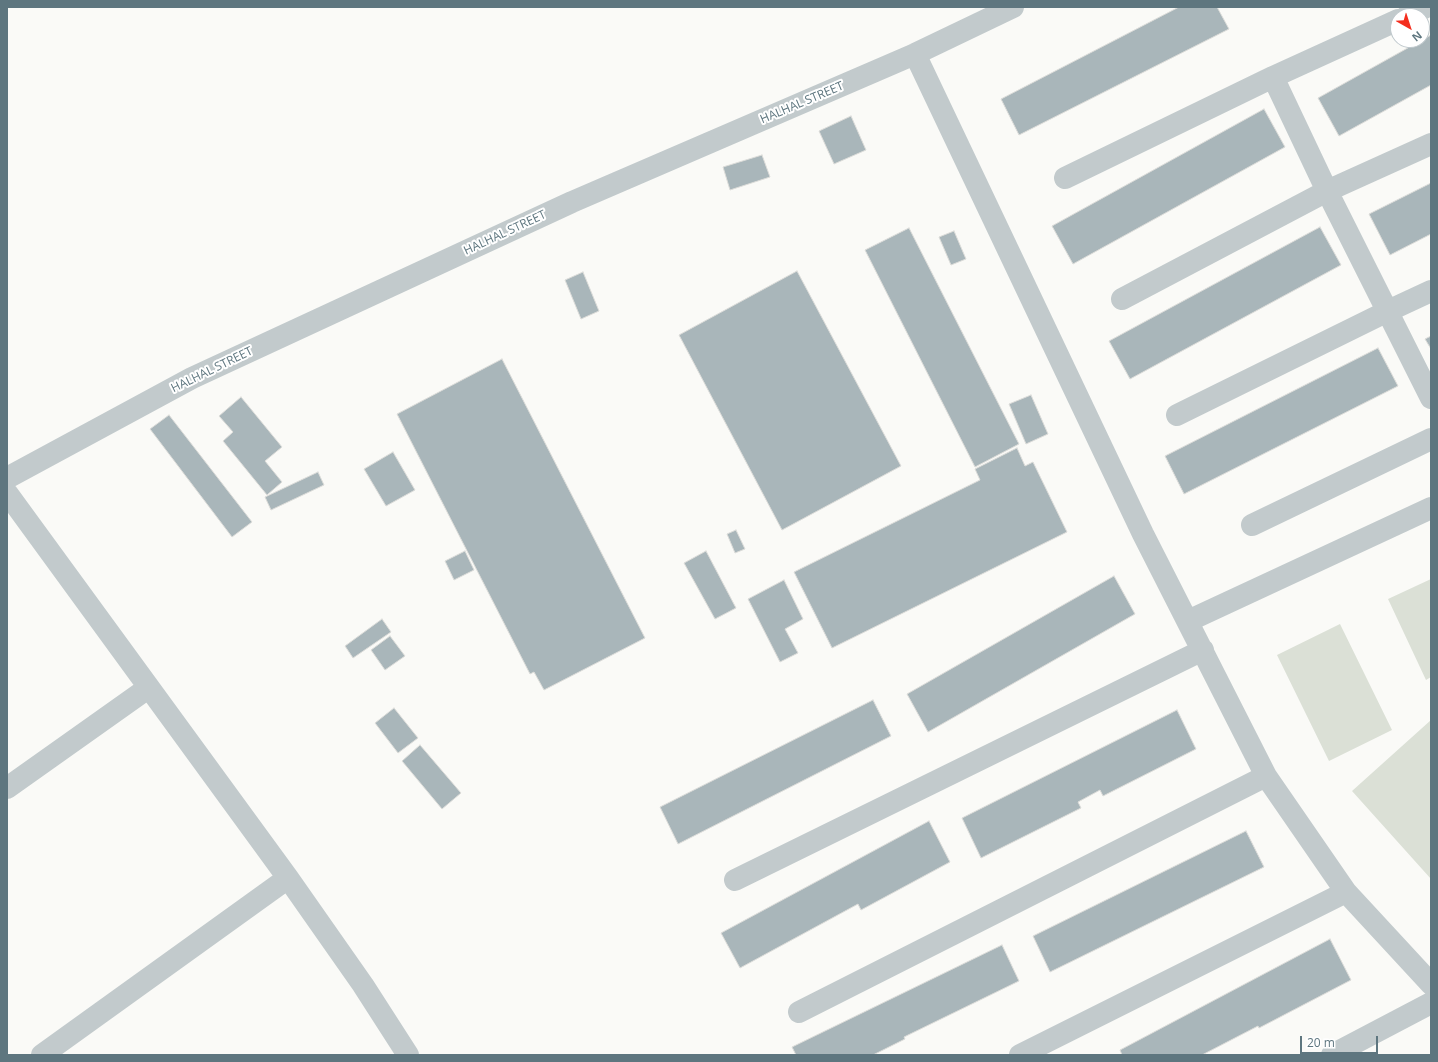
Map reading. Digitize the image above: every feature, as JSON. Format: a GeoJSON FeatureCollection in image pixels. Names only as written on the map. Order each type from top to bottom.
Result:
{"type":"FeatureCollection","features":[{"type":"Feature","properties":{"kind":"street","name":"HALHAL STREET"},"geometry":{"type":"LineString","coordinates":[[7,478],[199,374],[572,202],[915,54],[1013,7]]}},
{"type":"Feature","properties":{"kind":"street"},"geometry":{"type":"LineString","coordinates":[[1065,178],[1273,77],[1390,24]]}},
{"type":"Feature","properties":{"kind":"street"},"geometry":{"type":"LineString","coordinates":[[915,54],[1143,534],[1266,776],[1346,892],[1431,984]]}},
{"type":"Feature","properties":{"kind":"street"},"geometry":{"type":"LineString","coordinates":[[1273,77],[1327,191],[1431,398]]}},
{"type":"Feature","properties":{"kind":"street"},"geometry":{"type":"LineString","coordinates":[[1122,299],[1327,191],[1431,144]]}},
{"type":"Feature","properties":{"kind":"street"},"geometry":{"type":"LineString","coordinates":[[1177,415],[1431,291]]}},
{"type":"Feature","properties":{"kind":"street"},"geometry":{"type":"LineString","coordinates":[[1252,525],[1431,439]]}},
{"type":"Feature","properties":{"kind":"street"},"geometry":{"type":"LineString","coordinates":[[7,493],[288,878],[363,985],[408,1055]]}},
{"type":"Feature","properties":{"kind":"street"},"geometry":{"type":"LineString","coordinates":[[1188,621],[1431,508]]}},
{"type":"Feature","properties":{"kind":"street"},"geometry":{"type":"LineString","coordinates":[[735,880],[1203,650]]}},
{"type":"Feature","properties":{"kind":"street"},"geometry":{"type":"LineString","coordinates":[[7,788],[148,688]]}},
{"type":"Feature","properties":{"kind":"street"},"geometry":{"type":"LineString","coordinates":[[799,1012],[1266,776]]}},
{"type":"Feature","properties":{"kind":"street"},"geometry":{"type":"LineString","coordinates":[[42,1055],[288,878]]}},
{"type":"Feature","properties":{"kind":"street"},"geometry":{"type":"LineString","coordinates":[[1020,1055],[1346,892]]}},
{"type":"Feature","properties":{"kind":"street"},"geometry":{"type":"LineString","coordinates":[[1332,1055],[1431,1004]]}},
{"type":"Feature","properties":{"kind":"shaded area"},"geometry":{"type":"Polygon","coordinates":[[[1431,579],[1431,677],[1426,680],[1388,599],[1431,579]]]}},
{"type":"Feature","properties":{"kind":"shaded area"},"geometry":{"type":"Polygon","coordinates":[[[1340,624],[1392,730],[1329,761],[1277,655],[1340,624]]]}},
{"type":"Feature","properties":{"kind":"shaded area"},"geometry":{"type":"Polygon","coordinates":[[[1431,720],[1431,879],[1352,791],[1431,720]]]}},
{"type":"Feature","properties":{"kind":"building"},"geometry":{"type":"Polygon","coordinates":[[[1179,7],[1217,7],[1229,29],[1019,135],[1001,99],[1179,7]]]}},
{"type":"Feature","properties":{"kind":"building"},"geometry":{"type":"Polygon","coordinates":[[[1430,36],[1431,85],[1339,136],[1318,98],[1408,48],[1430,48],[1430,36]]]}},
{"type":"Feature","properties":{"kind":"building"},"geometry":{"type":"Polygon","coordinates":[[[1264,109],[1285,147],[1073,264],[1052,226],[1264,109]]]}},
{"type":"Feature","properties":{"kind":"building"},"geometry":{"type":"Polygon","coordinates":[[[851,116],[866,150],[834,164],[819,131],[851,116]]]}},
{"type":"Feature","properties":{"kind":"building"},"geometry":{"type":"Polygon","coordinates":[[[762,155],[770,177],[730,190],[723,167],[762,155]]]}},
{"type":"Feature","properties":{"kind":"building"},"geometry":{"type":"Polygon","coordinates":[[[1431,183],[1431,234],[1390,255],[1369,214],[1431,183]]]}},
{"type":"Feature","properties":{"kind":"building"},"geometry":{"type":"Polygon","coordinates":[[[1320,227],[1341,265],[1130,379],[1109,341],[1320,227]]]}},
{"type":"Feature","properties":{"kind":"building"},"geometry":{"type":"Polygon","coordinates":[[[909,228],[1019,444],[975,467],[865,250],[909,228]]]}},
{"type":"Feature","properties":{"kind":"building"},"geometry":{"type":"Polygon","coordinates":[[[954,231],[966,259],[951,265],[939,237],[954,231]]]}},
{"type":"Feature","properties":{"kind":"building"},"geometry":{"type":"Polygon","coordinates":[[[797,271],[901,466],[782,530],[679,335],[797,271]]]}},
{"type":"Feature","properties":{"kind":"building"},"geometry":{"type":"Polygon","coordinates":[[[583,272],[599,311],[581,319],[565,280],[583,272]]]}},
{"type":"Feature","properties":{"kind":"building"},"geometry":{"type":"Polygon","coordinates":[[[1431,336],[1431,349],[1425,339],[1431,336]]]}},
{"type":"Feature","properties":{"kind":"building"},"geometry":{"type":"Polygon","coordinates":[[[1378,348],[1398,386],[1184,494],[1165,456],[1378,348]]]}},
{"type":"Feature","properties":{"kind":"building"},"geometry":{"type":"Polygon","coordinates":[[[502,359],[645,638],[544,690],[534,672],[530,674],[397,414],[502,359]]]}},
{"type":"Feature","properties":{"kind":"building"},"geometry":{"type":"Polygon","coordinates":[[[1031,395],[1048,434],[1026,444],[1009,404],[1031,395]]]}},
{"type":"Feature","properties":{"kind":"building"},"geometry":{"type":"Polygon","coordinates":[[[241,397],[282,447],[265,461],[282,482],[267,495],[223,441],[233,432],[219,416],[241,397]]]}},
{"type":"Feature","properties":{"kind":"building"},"geometry":{"type":"Polygon","coordinates":[[[169,415],[252,522],[232,537],[150,429],[169,415]]]}},
{"type":"Feature","properties":{"kind":"building"},"geometry":{"type":"Polygon","coordinates":[[[1017,448],[1025,466],[1033,462],[1067,532],[832,648],[794,572],[980,480],[975,469],[1017,448]]]}},
{"type":"Feature","properties":{"kind":"building"},"geometry":{"type":"Polygon","coordinates":[[[393,452],[415,490],[386,506],[364,469],[393,452]]]}},
{"type":"Feature","properties":{"kind":"building"},"geometry":{"type":"Polygon","coordinates":[[[318,472],[324,485],[271,510],[265,497],[318,472]]]}},
{"type":"Feature","properties":{"kind":"building"},"geometry":{"type":"Polygon","coordinates":[[[736,530],[745,549],[735,553],[727,534],[736,530]]]}},
{"type":"Feature","properties":{"kind":"building"},"geometry":{"type":"Polygon","coordinates":[[[465,551],[474,570],[454,580],[445,561],[465,551]]]}},
{"type":"Feature","properties":{"kind":"building"},"geometry":{"type":"Polygon","coordinates":[[[706,551],[736,608],[715,619],[684,563],[706,551]]]}},
{"type":"Feature","properties":{"kind":"building"},"geometry":{"type":"Polygon","coordinates":[[[1114,576],[1135,614],[928,732],[907,694],[1114,576]]]}},
{"type":"Feature","properties":{"kind":"building"},"geometry":{"type":"Polygon","coordinates":[[[784,580],[803,619],[785,629],[798,653],[780,662],[748,599],[784,580]]]}},
{"type":"Feature","properties":{"kind":"building"},"geometry":{"type":"Polygon","coordinates":[[[382,619],[391,632],[353,658],[345,646],[382,619]]]}},
{"type":"Feature","properties":{"kind":"building"},"geometry":{"type":"Polygon","coordinates":[[[390,636],[405,656],[385,670],[371,650],[390,636]]]}},
{"type":"Feature","properties":{"kind":"building"},"geometry":{"type":"Polygon","coordinates":[[[873,700],[891,736],[678,844],[660,807],[873,700]]]}},
{"type":"Feature","properties":{"kind":"building"},"geometry":{"type":"Polygon","coordinates":[[[394,708],[418,738],[398,753],[375,723],[394,708]]]}},
{"type":"Feature","properties":{"kind":"building"},"geometry":{"type":"Polygon","coordinates":[[[1177,710],[1196,749],[1103,796],[1100,790],[1078,802],[1081,808],[981,858],[962,818],[1177,710]]]}},
{"type":"Feature","properties":{"kind":"building"},"geometry":{"type":"Polygon","coordinates":[[[420,745],[461,793],[442,809],[402,761],[420,745]]]}},
{"type":"Feature","properties":{"kind":"building"},"geometry":{"type":"Polygon","coordinates":[[[929,821],[950,862],[861,910],[858,904],[740,968],[721,933],[929,821]]]}},
{"type":"Feature","properties":{"kind":"building"},"geometry":{"type":"Polygon","coordinates":[[[1246,831],[1264,867],[1050,972],[1033,936],[1246,831]]]}},
{"type":"Feature","properties":{"kind":"building"},"geometry":{"type":"Polygon","coordinates":[[[1330,939],[1351,980],[1259,1028],[1258,1026],[1202,1055],[1122,1055],[1120,1050],[1330,939]]]}},
{"type":"Feature","properties":{"kind":"building"},"geometry":{"type":"Polygon","coordinates":[[[1002,945],[1019,981],[904,1037],[905,1039],[873,1055],[796,1055],[792,1047],[1002,945]]]}}]}
